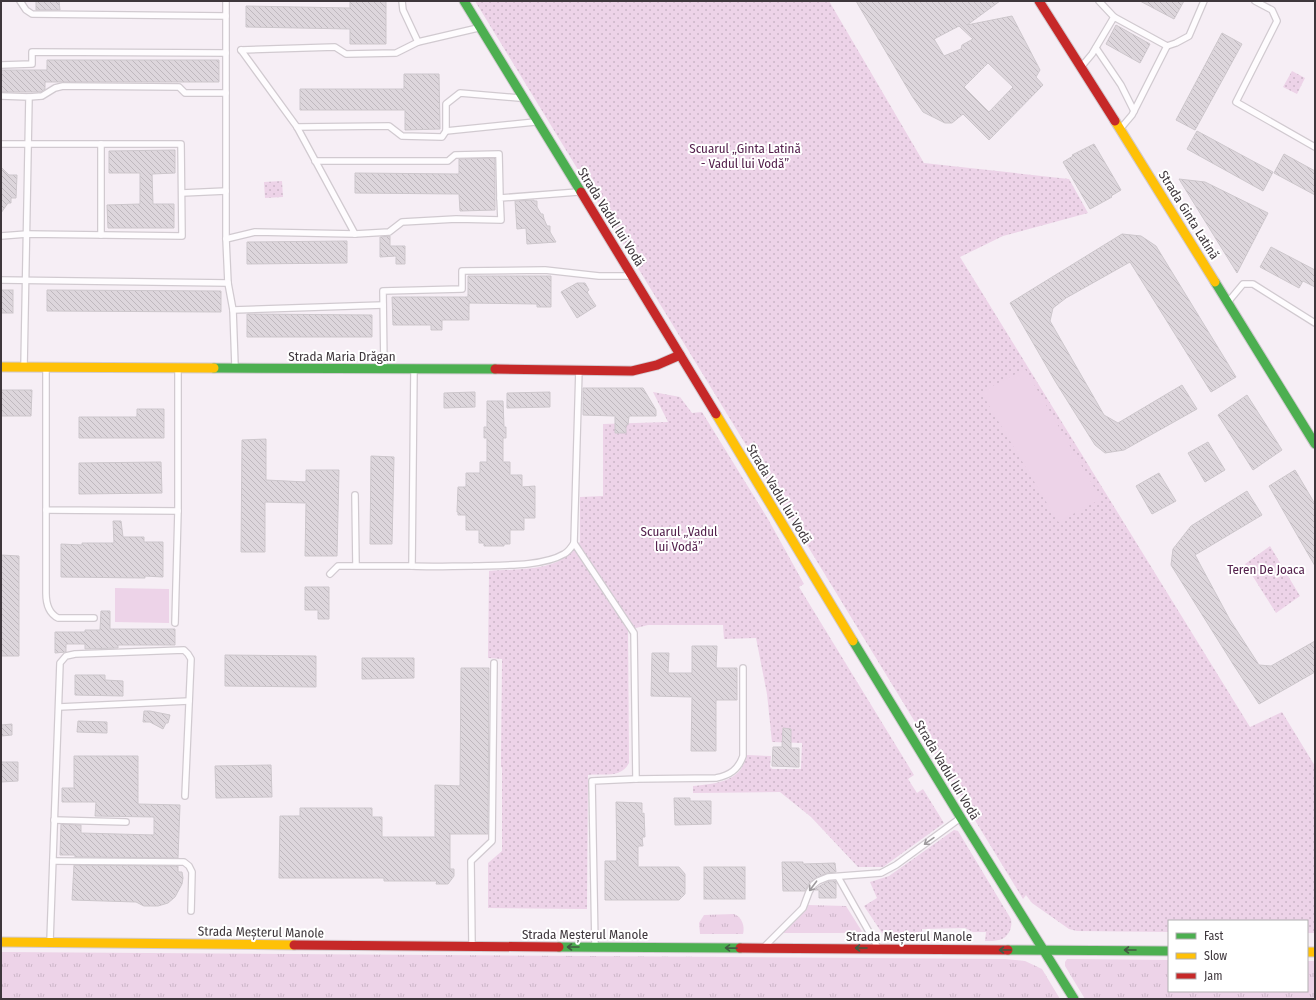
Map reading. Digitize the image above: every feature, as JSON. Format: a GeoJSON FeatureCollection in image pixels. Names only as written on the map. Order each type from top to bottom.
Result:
{"type":"FeatureCollection","features":[{"type":"Feature","properties":{"kind":"main road","name":"Strada Vadul lui Vodă"},"geometry":{"type":"LineString","coordinates":[[464,1],[1016,908],[1074,999]]}},
{"type":"Feature","properties":{"kind":"main road","name":"Strada Ginta Latină"},"geometry":{"type":"LineString","coordinates":[[1039,1],[1314,438]]}},
{"type":"Feature","properties":{"kind":"main road","name":"Strada Maria Drăgan"},"geometry":{"type":"LineString","coordinates":[[1,367],[635,370],[653,367],[680,355]]}},
{"type":"Feature","properties":{"kind":"main road","name":"Strada Meșterul Manole"},"geometry":{"type":"LineString","coordinates":[[1,942],[1168,951]]}},
{"type":"Feature","properties":{"kind":"lane"},"geometry":{"type":"LineString","coordinates":[[20,1],[26,10],[32,14],[226,16]]}},
{"type":"Feature","properties":{"kind":"lane"},"geometry":{"type":"LineString","coordinates":[[226,1],[226,239],[228,283],[233,310],[235,369]]}},
{"type":"Feature","properties":{"kind":"lane"},"geometry":{"type":"LineString","coordinates":[[402,1],[403,10],[418,42]]}},
{"type":"Feature","properties":{"kind":"lane"},"geometry":{"type":"LineString","coordinates":[[1099,1],[1114,17],[1167,46]]}},
{"type":"Feature","properties":{"kind":"lane"},"geometry":{"type":"LineString","coordinates":[[1119,130],[1134,111],[1167,46],[1190,36],[1204,1]]}},
{"type":"Feature","properties":{"kind":"lane"},"geometry":{"type":"LineString","coordinates":[[1255,1],[1272,10],[1277,21],[1236,102],[1315,147]]}},
{"type":"Feature","properties":{"kind":"lane"},"geometry":{"type":"LineString","coordinates":[[1081,67],[1096,48],[1114,17]]}},
{"type":"Feature","properties":{"kind":"lane"},"geometry":{"type":"LineString","coordinates":[[354,234],[297,127],[241,50],[335,48],[346,54],[396,53],[418,42],[480,27]]}},
{"type":"Feature","properties":{"kind":"lane"},"geometry":{"type":"LineString","coordinates":[[1096,48],[1121,85],[1134,111]]}},
{"type":"Feature","properties":{"kind":"lane"},"geometry":{"type":"LineString","coordinates":[[1,65],[32,64],[32,52],[226,53]]}},
{"type":"Feature","properties":{"kind":"lane"},"geometry":{"type":"LineString","coordinates":[[1,96],[42,96],[55,88],[63,86],[179,87],[185,93],[226,93]]}},
{"type":"Feature","properties":{"kind":"lane"},"geometry":{"type":"LineString","coordinates":[[297,127],[389,126],[402,136],[442,137],[446,131],[446,104],[460,93],[523,98]]}},
{"type":"Feature","properties":{"kind":"lane"},"geometry":{"type":"LineString","coordinates":[[24,367],[29,96]]}},
{"type":"Feature","properties":{"kind":"lane"},"geometry":{"type":"LineString","coordinates":[[446,131],[537,122]]}},
{"type":"Feature","properties":{"kind":"lane"},"geometry":{"type":"LineString","coordinates":[[1,144],[181,144],[182,193],[182,236],[27,234],[1,236]]}},
{"type":"Feature","properties":{"kind":"lane"},"geometry":{"type":"LineString","coordinates":[[101,144],[101,235]]}},
{"type":"Feature","properties":{"kind":"lane"},"geometry":{"type":"LineString","coordinates":[[226,239],[255,232],[354,234],[389,232],[402,222],[456,219],[501,220],[499,154],[455,155],[448,161],[315,161]]}},
{"type":"Feature","properties":{"kind":"lane"},"geometry":{"type":"LineString","coordinates":[[182,193],[226,191]]}},
{"type":"Feature","properties":{"kind":"lane"},"geometry":{"type":"LineString","coordinates":[[500,198],[580,192]]}},
{"type":"Feature","properties":{"kind":"lane"},"geometry":{"type":"LineString","coordinates":[[384,368],[382,291],[462,289],[462,271],[545,270],[598,276],[632,276]]}},
{"type":"Feature","properties":{"kind":"lane"},"geometry":{"type":"LineString","coordinates":[[1,280],[228,283]]}},
{"type":"Feature","properties":{"kind":"lane"},"geometry":{"type":"LineString","coordinates":[[1228,302],[1242,284],[1253,284],[1315,323]]}},
{"type":"Feature","properties":{"kind":"lane"},"geometry":{"type":"LineString","coordinates":[[233,310],[383,305]]}},
{"type":"Feature","properties":{"kind":"lane"},"geometry":{"type":"LineString","coordinates":[[46,367],[46,602],[49,610],[58,618],[94,618]]}},
{"type":"Feature","properties":{"kind":"lane"},"geometry":{"type":"LineString","coordinates":[[175,623],[178,511],[178,368]]}},
{"type":"Feature","properties":{"kind":"lane"},"geometry":{"type":"LineString","coordinates":[[412,566],[414,369]]}},
{"type":"Feature","properties":{"kind":"lane"},"geometry":{"type":"LineString","coordinates":[[330,574],[338,566],[501,565],[537,562],[551,559],[570,549],[574,543],[580,369]]}},
{"type":"Feature","properties":{"kind":"lane"},"geometry":{"type":"LineString","coordinates":[[355,495],[356,565]]}},
{"type":"Feature","properties":{"kind":"lane"},"geometry":{"type":"LineString","coordinates":[[46,510],[178,511]]}},
{"type":"Feature","properties":{"kind":"lane"},"geometry":{"type":"LineString","coordinates":[[574,543],[634,633],[636,779]]}},
{"type":"Feature","properties":{"kind":"lane"},"geometry":{"type":"LineString","coordinates":[[50,942],[60,663],[66,656],[75,654],[184,650],[188,654],[191,659],[185,796]]}},
{"type":"Feature","properties":{"kind":"lane"},"geometry":{"type":"LineString","coordinates":[[472,946],[472,861],[492,841],[494,663]]}},
{"type":"Feature","properties":{"kind":"lane"},"geometry":{"type":"LineString","coordinates":[[595,947],[592,781],[716,778],[727,776],[740,764],[743,756],[743,668]]}},
{"type":"Feature","properties":{"kind":"lane"},"geometry":{"type":"LineString","coordinates":[[59,707],[189,701]]}},
{"type":"Feature","properties":{"kind":"lane"},"geometry":{"type":"LineString","coordinates":[[762,948],[803,908],[813,885],[822,878],[876,874],[886,871],[961,818]]}},
{"type":"Feature","properties":{"kind":"lane"},"geometry":{"type":"LineString","coordinates":[[54,820],[126,822]]}},
{"type":"Feature","properties":{"kind":"lane"},"geometry":{"type":"LineString","coordinates":[[53,861],[184,862],[189,866],[192,872],[191,911]]}},
{"type":"Feature","properties":{"kind":"lane"},"geometry":{"type":"LineString","coordinates":[[838,876],[878,948]]}},
{"type":"Feature","properties":{"kind":"green space","name":"Scuarul „Ginta Latină - Vadul lui Vodă”"},"geometry":{"type":"Polygon","coordinates":[[[475,1],[829,1],[924,163],[1069,179],[1088,213],[1003,236],[960,257],[1250,727],[1282,712],[1315,766],[1315,933],[1308,933],[1308,920],[1168,920],[1168,932],[1077,931],[1069,929],[1032,903],[1026,895],[1023,899],[475,1]]]}},
{"type":"Feature","properties":{"kind":"green space"},"geometry":{"type":"Polygon","coordinates":[[[1292,71],[1305,78],[1297,94],[1283,87],[1292,71]]]}},
{"type":"Feature","properties":{"kind":"green space"},"geometry":{"type":"Polygon","coordinates":[[[282,181],[283,197],[265,198],[264,182],[282,181]]]}},
{"type":"Feature","properties":{"kind":"green space"},"geometry":{"type":"Polygon","coordinates":[[[1025,369],[1101,499],[1058,522],[981,392],[1025,369]]]}},
{"type":"Feature","properties":{"kind":"green space","name":"Scuarul „Vadul lui Vodă”"},"geometry":{"type":"Polygon","coordinates":[[[653,392],[680,397],[692,413],[702,412],[768,519],[804,584],[799,587],[914,775],[908,779],[917,793],[923,789],[944,823],[883,867],[858,867],[811,817],[780,792],[693,793],[693,786],[726,780],[733,776],[744,764],[746,755],[771,756],[770,767],[772,769],[801,769],[802,743],[772,742],[767,694],[756,638],[724,639],[723,625],[648,625],[628,630],[629,763],[626,768],[616,773],[588,775],[587,909],[488,908],[488,863],[502,851],[502,659],[488,658],[489,571],[528,569],[547,565],[564,558],[580,542],[580,497],[603,496],[603,424],[668,422],[653,392]]]}},
{"type":"Feature","properties":{"kind":"green space","name":"Teren De Joaca"},"geometry":{"type":"Polygon","coordinates":[[[1270,546],[1300,596],[1276,613],[1245,564],[1270,546]]]}},
{"type":"Feature","properties":{"kind":"green space"},"geometry":{"type":"Polygon","coordinates":[[[115,588],[169,589],[169,623],[115,622],[115,588]]]}},
{"type":"Feature","properties":{"kind":"green space"},"geometry":{"type":"Polygon","coordinates":[[[954,830],[958,831],[1011,919],[1011,926],[1007,935],[999,940],[985,941],[986,932],[973,932],[965,928],[922,929],[922,933],[882,933],[864,906],[877,898],[870,882],[889,876],[954,830]]]}},
{"type":"Feature","properties":{"kind":"green space"},"geometry":{"type":"Polygon","coordinates":[[[808,905],[846,906],[863,933],[783,933],[808,905]]]}},
{"type":"Feature","properties":{"kind":"green space"},"geometry":{"type":"Polygon","coordinates":[[[734,914],[739,917],[742,922],[744,928],[743,934],[700,934],[699,923],[704,915],[734,914]]]}},
{"type":"Feature","properties":{"kind":"green space"},"geometry":{"type":"Polygon","coordinates":[[[1,952],[1005,959],[1025,961],[1042,969],[1060,999],[1,999],[1,952]]]}},
{"type":"Feature","properties":{"kind":"green space"},"geometry":{"type":"Polygon","coordinates":[[[1067,959],[1168,960],[1168,992],[1308,992],[1308,961],[1315,961],[1315,999],[1085,999],[1065,966],[1067,959]]]}},
{"type":"Feature","properties":{"kind":"building"},"geometry":{"type":"Polygon","coordinates":[[[36,1],[59,1],[60,10],[36,10],[36,1]]]}},
{"type":"Feature","properties":{"kind":"building"},"geometry":{"type":"Polygon","coordinates":[[[350,1],[386,1],[386,44],[350,44],[350,29],[246,27],[246,6],[350,8],[350,1]]]}},
{"type":"Feature","properties":{"kind":"building"},"geometry":{"type":"Polygon","coordinates":[[[856,1],[1000,1],[967,25],[1012,16],[1040,70],[1036,77],[1043,85],[989,140],[963,114],[952,123],[945,123],[923,112],[856,1]],[[959,26],[934,39],[944,56],[961,49],[962,45],[973,39],[959,26]],[[988,63],[964,87],[989,112],[1013,87],[988,63]]]}},
{"type":"Feature","properties":{"kind":"building"},"geometry":{"type":"Polygon","coordinates":[[[1140,1],[1184,1],[1174,19],[1140,1]]]}},
{"type":"Feature","properties":{"kind":"building"},"geometry":{"type":"Polygon","coordinates":[[[1116,25],[1150,44],[1140,63],[1106,44],[1116,25]]]}},
{"type":"Feature","properties":{"kind":"building"},"geometry":{"type":"Polygon","coordinates":[[[1222,33],[1242,44],[1195,130],[1176,120],[1222,33]]]}},
{"type":"Feature","properties":{"kind":"building"},"geometry":{"type":"Polygon","coordinates":[[[47,60],[219,60],[219,82],[45,82],[45,89],[41,92],[1,92],[1,70],[47,70],[47,60]]]}},
{"type":"Feature","properties":{"kind":"building"},"geometry":{"type":"Polygon","coordinates":[[[404,74],[439,74],[440,129],[405,130],[405,110],[300,110],[300,89],[404,89],[404,74]]]}},
{"type":"Feature","properties":{"kind":"building"},"geometry":{"type":"Polygon","coordinates":[[[1197,131],[1273,172],[1263,191],[1187,149],[1197,131]]]}},
{"type":"Feature","properties":{"kind":"building"},"geometry":{"type":"Polygon","coordinates":[[[1094,144],[1121,190],[1111,196],[1112,197],[1090,209],[1063,162],[1073,156],[1072,155],[1094,144]]]}},
{"type":"Feature","properties":{"kind":"building"},"geometry":{"type":"Polygon","coordinates":[[[175,150],[175,173],[152,174],[153,204],[174,204],[174,228],[108,228],[107,205],[140,204],[140,173],[109,173],[109,151],[175,150]]]}},
{"type":"Feature","properties":{"kind":"building"},"geometry":{"type":"Polygon","coordinates":[[[1284,154],[1315,171],[1315,195],[1274,173],[1284,154]]]}},
{"type":"Feature","properties":{"kind":"building"},"geometry":{"type":"Polygon","coordinates":[[[495,158],[495,210],[460,211],[459,194],[355,193],[355,173],[459,174],[459,159],[495,158]]]}},
{"type":"Feature","properties":{"kind":"building"},"geometry":{"type":"Polygon","coordinates":[[[1,167],[9,175],[17,175],[16,198],[11,198],[11,203],[8,203],[1,213],[1,167]]]}},
{"type":"Feature","properties":{"kind":"building"},"geometry":{"type":"Polygon","coordinates":[[[1179,179],[1205,182],[1268,213],[1237,273],[1179,179]]]}},
{"type":"Feature","properties":{"kind":"building"},"geometry":{"type":"Polygon","coordinates":[[[515,201],[537,201],[537,207],[541,214],[543,214],[547,226],[550,226],[550,232],[556,242],[527,244],[526,228],[517,229],[515,201]]]}},
{"type":"Feature","properties":{"kind":"building"},"geometry":{"type":"Polygon","coordinates":[[[1122,234],[1141,236],[1156,246],[1236,377],[1211,392],[1130,262],[1066,298],[1053,308],[1050,321],[1104,415],[1118,423],[1182,385],[1197,409],[1124,450],[1105,453],[1095,445],[1055,381],[1010,303],[1122,234]]]}},
{"type":"Feature","properties":{"kind":"building"},"geometry":{"type":"Polygon","coordinates":[[[390,236],[390,246],[405,246],[405,264],[396,264],[396,256],[380,257],[380,237],[390,236]]]}},
{"type":"Feature","properties":{"kind":"building"},"geometry":{"type":"Polygon","coordinates":[[[347,241],[347,263],[247,264],[247,242],[347,241]]]}},
{"type":"Feature","properties":{"kind":"building"},"geometry":{"type":"Polygon","coordinates":[[[1271,247],[1315,270],[1315,287],[1303,281],[1299,288],[1260,267],[1271,247]]]}},
{"type":"Feature","properties":{"kind":"building"},"geometry":{"type":"Polygon","coordinates":[[[468,276],[551,276],[551,307],[537,307],[537,304],[469,303],[469,320],[442,320],[442,330],[431,330],[431,325],[393,325],[392,297],[468,297],[468,276]]]}},
{"type":"Feature","properties":{"kind":"building"},"geometry":{"type":"Polygon","coordinates":[[[577,283],[585,283],[589,290],[587,292],[596,306],[577,318],[561,292],[577,283]]]}},
{"type":"Feature","properties":{"kind":"building"},"geometry":{"type":"Polygon","coordinates":[[[1,290],[13,290],[13,313],[1,313],[1,290]]]}},
{"type":"Feature","properties":{"kind":"building"},"geometry":{"type":"Polygon","coordinates":[[[47,290],[221,291],[221,312],[47,311],[47,290]]]}},
{"type":"Feature","properties":{"kind":"building"},"geometry":{"type":"Polygon","coordinates":[[[247,314],[372,315],[372,337],[247,337],[247,314]]]}},
{"type":"Feature","properties":{"kind":"building"},"geometry":{"type":"Polygon","coordinates":[[[583,388],[643,388],[656,410],[656,416],[629,416],[628,425],[626,425],[626,433],[615,433],[615,416],[583,415],[583,388]]]}},
{"type":"Feature","properties":{"kind":"building"},"geometry":{"type":"Polygon","coordinates":[[[1,390],[32,390],[31,416],[1,416],[1,390]]]}},
{"type":"Feature","properties":{"kind":"building"},"geometry":{"type":"Polygon","coordinates":[[[475,392],[475,407],[444,408],[444,393],[475,392]]]}},
{"type":"Feature","properties":{"kind":"building"},"geometry":{"type":"Polygon","coordinates":[[[550,392],[550,407],[507,408],[507,393],[550,392]]]}},
{"type":"Feature","properties":{"kind":"building"},"geometry":{"type":"Polygon","coordinates":[[[1247,395],[1282,450],[1253,470],[1218,415],[1247,395]]]}},
{"type":"Feature","properties":{"kind":"building"},"geometry":{"type":"Polygon","coordinates":[[[487,401],[503,401],[506,438],[503,438],[503,462],[510,462],[510,475],[522,475],[522,487],[535,486],[535,518],[524,518],[524,530],[510,530],[510,544],[504,544],[504,546],[484,546],[484,543],[479,543],[479,530],[466,530],[466,515],[458,515],[457,512],[458,487],[466,487],[466,473],[480,473],[480,462],[487,462],[487,438],[484,438],[484,427],[487,427],[487,401]]]}},
{"type":"Feature","properties":{"kind":"building"},"geometry":{"type":"Polygon","coordinates":[[[137,409],[164,409],[164,438],[79,438],[79,417],[137,417],[137,409]]]}},
{"type":"Feature","properties":{"kind":"building"},"geometry":{"type":"Polygon","coordinates":[[[266,439],[266,480],[306,482],[306,470],[339,470],[337,556],[305,556],[306,503],[265,502],[265,552],[241,552],[242,440],[266,439]]]}},
{"type":"Feature","properties":{"kind":"building"},"geometry":{"type":"Polygon","coordinates":[[[1208,442],[1225,470],[1205,482],[1188,453],[1208,442]]]}},
{"type":"Feature","properties":{"kind":"building"},"geometry":{"type":"Polygon","coordinates":[[[371,456],[394,457],[392,544],[370,544],[371,456]]]}},
{"type":"Feature","properties":{"kind":"building"},"geometry":{"type":"Polygon","coordinates":[[[161,462],[162,493],[79,494],[79,463],[161,462]]]}},
{"type":"Feature","properties":{"kind":"building"},"geometry":{"type":"Polygon","coordinates":[[[1295,470],[1315,504],[1315,566],[1269,486],[1295,470]]]}},
{"type":"Feature","properties":{"kind":"building"},"geometry":{"type":"Polygon","coordinates":[[[1159,473],[1176,501],[1152,514],[1136,486],[1159,473]]]}},
{"type":"Feature","properties":{"kind":"building"},"geometry":{"type":"Polygon","coordinates":[[[1247,491],[1262,515],[1195,555],[1230,620],[1259,665],[1271,666],[1315,641],[1315,672],[1259,704],[1171,565],[1173,549],[1191,526],[1247,491]]]}},
{"type":"Feature","properties":{"kind":"building"},"geometry":{"type":"Polygon","coordinates":[[[113,521],[121,521],[123,537],[144,537],[144,542],[163,542],[163,577],[61,577],[61,544],[82,545],[82,543],[114,543],[113,521]]]}},
{"type":"Feature","properties":{"kind":"building"},"geometry":{"type":"Polygon","coordinates":[[[1,555],[19,556],[19,656],[1,656],[1,555]]]}},
{"type":"Feature","properties":{"kind":"building"},"geometry":{"type":"Polygon","coordinates":[[[305,587],[329,587],[329,619],[318,619],[318,610],[305,610],[305,587]]]}},
{"type":"Feature","properties":{"kind":"building"},"geometry":{"type":"Polygon","coordinates":[[[101,611],[110,611],[110,629],[175,629],[175,645],[118,645],[118,648],[85,649],[85,644],[66,644],[66,652],[55,653],[55,632],[85,632],[85,630],[100,630],[101,611]]]}},
{"type":"Feature","properties":{"kind":"building"},"geometry":{"type":"Polygon","coordinates":[[[692,646],[717,646],[716,668],[737,668],[737,700],[716,700],[716,751],[691,751],[692,697],[651,696],[652,653],[669,653],[668,673],[692,673],[692,646]]]}},
{"type":"Feature","properties":{"kind":"building"},"geometry":{"type":"Polygon","coordinates":[[[225,655],[316,656],[316,687],[225,686],[225,655]]]}},
{"type":"Feature","properties":{"kind":"building"},"geometry":{"type":"Polygon","coordinates":[[[362,658],[414,658],[414,678],[362,679],[362,658]]]}},
{"type":"Feature","properties":{"kind":"building"},"geometry":{"type":"Polygon","coordinates":[[[461,668],[489,668],[488,834],[450,834],[450,869],[454,869],[454,876],[448,884],[436,884],[437,881],[384,881],[384,878],[279,878],[280,816],[300,816],[300,808],[372,808],[372,817],[382,817],[382,837],[435,837],[435,785],[460,786],[461,668]]]}},
{"type":"Feature","properties":{"kind":"building"},"geometry":{"type":"Polygon","coordinates":[[[75,675],[105,675],[105,680],[123,681],[123,696],[75,695],[75,675]]]}},
{"type":"Feature","properties":{"kind":"building"},"geometry":{"type":"Polygon","coordinates":[[[144,711],[170,715],[168,723],[166,723],[163,729],[150,722],[143,722],[144,711]]]}},
{"type":"Feature","properties":{"kind":"building"},"geometry":{"type":"Polygon","coordinates":[[[78,721],[107,722],[107,733],[77,732],[78,721]]]}},
{"type":"Feature","properties":{"kind":"building"},"geometry":{"type":"Polygon","coordinates":[[[12,724],[12,735],[1,736],[1,725],[12,724]]]}},
{"type":"Feature","properties":{"kind":"building"},"geometry":{"type":"Polygon","coordinates":[[[783,728],[791,729],[791,748],[799,748],[799,767],[772,766],[773,747],[782,747],[783,728]]]}},
{"type":"Feature","properties":{"kind":"building"},"geometry":{"type":"Polygon","coordinates":[[[74,756],[138,756],[138,804],[180,805],[178,858],[75,857],[75,855],[60,855],[61,824],[81,825],[81,833],[154,835],[154,817],[95,816],[96,802],[62,802],[62,788],[74,788],[74,756]]]}},
{"type":"Feature","properties":{"kind":"building"},"geometry":{"type":"Polygon","coordinates":[[[1,762],[18,762],[18,781],[1,782],[1,762]]]}},
{"type":"Feature","properties":{"kind":"building"},"geometry":{"type":"Polygon","coordinates":[[[271,765],[272,797],[216,798],[215,766],[271,765]]]}},
{"type":"Feature","properties":{"kind":"building"},"geometry":{"type":"Polygon","coordinates":[[[674,798],[690,798],[690,801],[711,801],[711,824],[675,825],[674,798]]]}},
{"type":"Feature","properties":{"kind":"building"},"geometry":{"type":"Polygon","coordinates":[[[616,802],[642,803],[645,837],[642,837],[643,846],[638,846],[638,867],[679,867],[685,874],[685,894],[679,900],[605,900],[605,861],[617,861],[616,802]]]}},
{"type":"Feature","properties":{"kind":"building"},"geometry":{"type":"Polygon","coordinates":[[[782,862],[803,862],[803,864],[835,863],[836,872],[827,873],[816,878],[809,883],[805,891],[783,891],[782,862]]]}},
{"type":"Feature","properties":{"kind":"building"},"geometry":{"type":"Polygon","coordinates":[[[74,865],[178,866],[178,872],[182,872],[183,878],[182,884],[175,897],[168,903],[158,906],[144,906],[136,902],[72,900],[74,865]]]}},
{"type":"Feature","properties":{"kind":"building"},"geometry":{"type":"Polygon","coordinates":[[[704,867],[745,867],[745,899],[704,899],[704,867]]]}},
{"type":"Feature","properties":{"kind":"building"},"geometry":{"type":"Polygon","coordinates":[[[829,881],[836,882],[836,898],[819,898],[819,890],[815,890],[816,888],[829,881]]]}},
{"type":"Feature","properties":{"kind":"traffic: fast"},"geometry":{"type":"LineString","coordinates":[[464,1],[581,192]]}},
{"type":"Feature","properties":{"kind":"traffic: fast"},"geometry":{"type":"LineString","coordinates":[[1215,282],[1315,444]]}},
{"type":"Feature","properties":{"kind":"traffic: fast"},"geometry":{"type":"LineString","coordinates":[[214,368],[495,369]]}},
{"type":"Feature","properties":{"kind":"traffic: fast"},"geometry":{"type":"LineString","coordinates":[[853,641],[1074,999]]}},
{"type":"Feature","properties":{"kind":"traffic: fast"},"geometry":{"type":"LineString","coordinates":[[559,947],[740,948]]}},
{"type":"Feature","properties":{"kind":"traffic: fast"},"geometry":{"type":"LineString","coordinates":[[1008,950],[1168,951]]}},
{"type":"Feature","properties":{"kind":"traffic: slow"},"geometry":{"type":"LineString","coordinates":[[1115,121],[1215,282]]}},
{"type":"Feature","properties":{"kind":"traffic: slow"},"geometry":{"type":"LineString","coordinates":[[1,367],[214,368]]}},
{"type":"Feature","properties":{"kind":"traffic: slow"},"geometry":{"type":"LineString","coordinates":[[716,414],[853,641]]}},
{"type":"Feature","properties":{"kind":"traffic: slow"},"geometry":{"type":"LineString","coordinates":[[1,942],[294,945]]}},
{"type":"Feature","properties":{"kind":"traffic: slow"},"geometry":{"type":"LineString","coordinates":[[1308,952],[1315,952]]}},
{"type":"Feature","properties":{"kind":"traffic: jam"},"geometry":{"type":"LineString","coordinates":[[1039,1],[1115,121]]}},
{"type":"Feature","properties":{"kind":"traffic: jam"},"geometry":{"type":"LineString","coordinates":[[581,192],[716,414]]}},
{"type":"Feature","properties":{"kind":"traffic: jam"},"geometry":{"type":"LineString","coordinates":[[495,369],[632,371],[657,365],[680,355]]}},
{"type":"Feature","properties":{"kind":"traffic: jam"},"geometry":{"type":"LineString","coordinates":[[294,945],[559,947]]}},
{"type":"Feature","properties":{"kind":"traffic: jam"},"geometry":{"type":"LineString","coordinates":[[740,948],[1008,950]]}}]}
